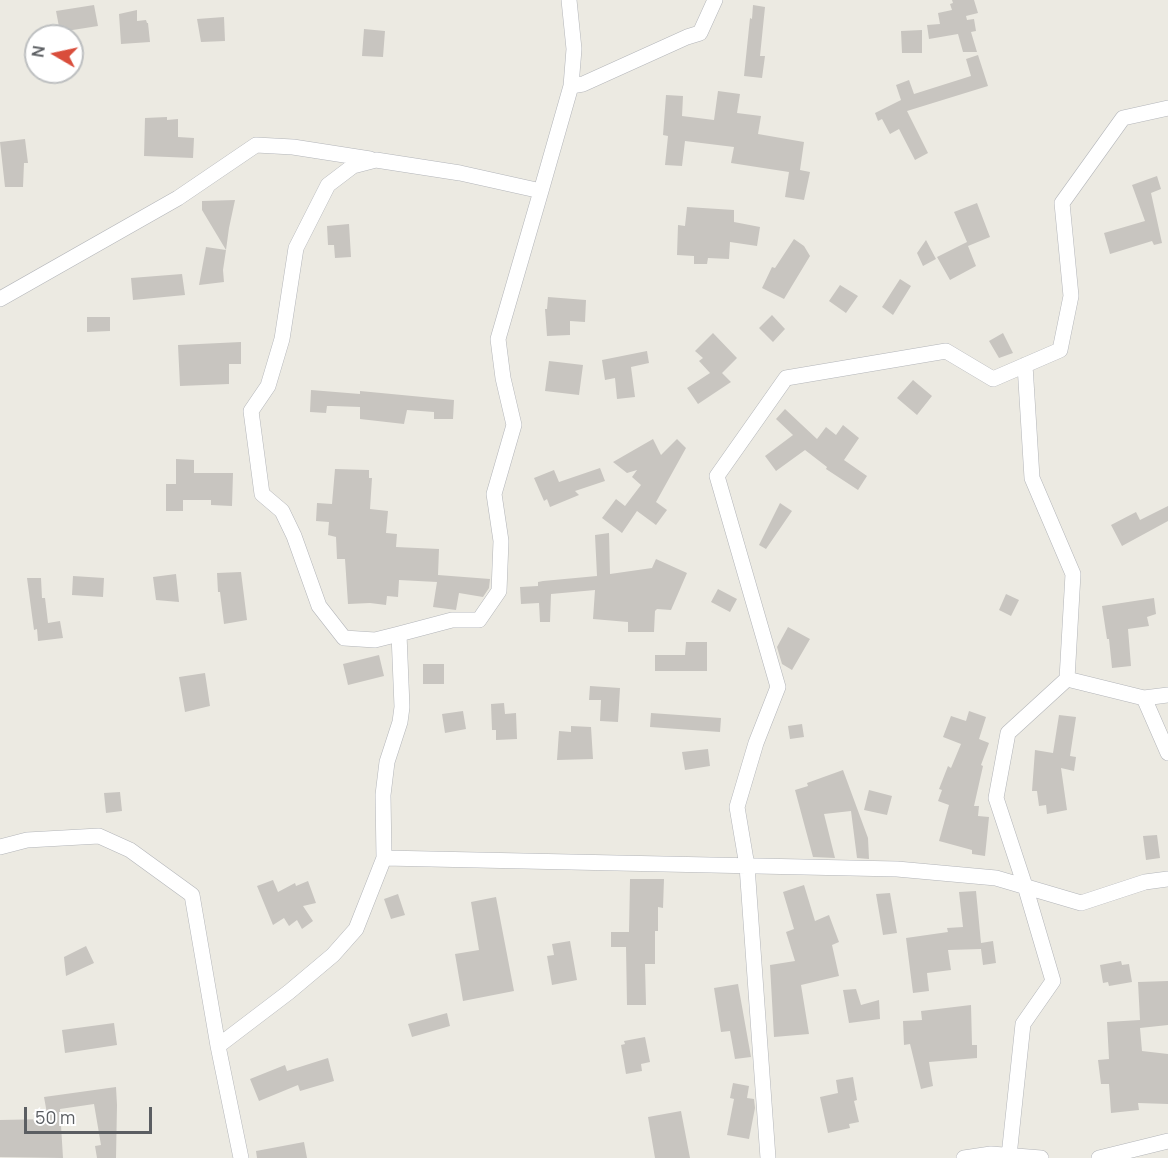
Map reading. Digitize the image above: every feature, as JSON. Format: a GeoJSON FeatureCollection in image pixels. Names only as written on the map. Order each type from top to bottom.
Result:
{"type":"FeatureCollection","features":[{"type":"Feature","properties":{"kind":"street"},"geometry":{"type":"LineString","coordinates":[[376,160],[353,166],[328,185],[318,202],[296,248],[282,339],[268,386],[251,411],[262,494],[282,511],[294,536],[319,606],[344,638],[375,640],[452,620],[479,620],[500,591],[501,541],[494,494],[514,425],[503,378],[498,339],[571,86],[574,49],[569,0]]}},
{"type":"Feature","properties":{"kind":"street"},"geometry":{"type":"LineString","coordinates":[[571,86],[583,84],[700,33],[715,0]]}},
{"type":"Feature","properties":{"kind":"street"},"geometry":{"type":"LineString","coordinates":[[768,1158],[747,866],[737,807],[756,743],[778,687],[717,476],[786,378],[945,351],[993,379],[1060,350],[1071,296],[1062,203],[1123,118],[1168,108]]}},
{"type":"Feature","properties":{"kind":"street"},"geometry":{"type":"LineString","coordinates":[[0,299],[178,198],[256,145],[293,147],[460,172],[541,191]]}},
{"type":"Feature","properties":{"kind":"street"},"geometry":{"type":"LineString","coordinates":[[1009,1156],[1023,1024],[1053,981],[996,798],[1008,733],[1067,679],[1073,574],[1032,478],[1025,365]]}},
{"type":"Feature","properties":{"kind":"street"},"geometry":{"type":"LineString","coordinates":[[218,1046],[333,955],[356,928],[384,858],[383,795],[387,762],[400,723],[402,707],[399,634]]}},
{"type":"Feature","properties":{"kind":"street"},"geometry":{"type":"LineString","coordinates":[[1067,679],[1144,698],[1168,695]]}},
{"type":"Feature","properties":{"kind":"street"},"geometry":{"type":"LineString","coordinates":[[1144,698],[1168,753]]}},
{"type":"Feature","properties":{"kind":"street"},"geometry":{"type":"LineString","coordinates":[[0,846],[27,840],[99,836],[130,850],[192,895],[218,1046],[241,1158]]}},
{"type":"Feature","properties":{"kind":"street"},"geometry":{"type":"LineString","coordinates":[[384,858],[897,869],[996,878],[1081,903],[1145,882],[1168,879]]}},
{"type":"Feature","properties":{"kind":"street"},"geometry":{"type":"LineString","coordinates":[[1098,1158],[1168,1141]]}},
{"type":"Feature","properties":{"kind":"street"},"geometry":{"type":"LineString","coordinates":[[964,1158],[991,1154],[1041,1158]]}},
{"type":"Feature","properties":{"kind":"building"},"geometry":{"type":"Polygon","coordinates":[[[952,0],[974,0],[978,13],[966,16],[967,20],[974,19],[976,31],[971,32],[977,52],[963,52],[958,34],[929,39],[927,25],[940,24],[938,13],[952,10],[950,4],[953,3],[952,0]]]}},
{"type":"Feature","properties":{"kind":"building"},"geometry":{"type":"Polygon","coordinates":[[[94,5],[98,26],[84,28],[84,24],[58,24],[56,11],[94,5]]]}},
{"type":"Feature","properties":{"kind":"building"},"geometry":{"type":"Polygon","coordinates":[[[753,5],[765,7],[760,56],[765,56],[762,78],[744,76],[753,5]]]}},
{"type":"Feature","properties":{"kind":"building"},"geometry":{"type":"Polygon","coordinates":[[[137,10],[137,21],[146,20],[148,23],[150,42],[121,44],[119,14],[137,10]]]}},
{"type":"Feature","properties":{"kind":"building"},"geometry":{"type":"Polygon","coordinates":[[[224,17],[225,41],[201,42],[197,19],[224,17]]]}},
{"type":"Feature","properties":{"kind":"building"},"geometry":{"type":"Polygon","coordinates":[[[364,29],[385,31],[383,57],[362,56],[364,29]]]}},
{"type":"Feature","properties":{"kind":"building"},"geometry":{"type":"Polygon","coordinates":[[[922,30],[922,53],[902,53],[901,31],[922,30]]]}},
{"type":"Feature","properties":{"kind":"building"},"geometry":{"type":"Polygon","coordinates":[[[978,55],[988,86],[907,111],[928,153],[915,160],[899,129],[890,134],[882,119],[878,121],[875,113],[901,100],[896,85],[909,80],[914,94],[971,76],[966,59],[978,55]]]}},
{"type":"Feature","properties":{"kind":"building"},"geometry":{"type":"Polygon","coordinates":[[[718,91],[740,94],[737,113],[761,116],[758,134],[804,142],[800,170],[810,172],[804,200],[785,197],[789,172],[731,163],[734,147],[685,141],[682,166],[665,165],[668,136],[663,135],[666,95],[683,96],[682,116],[714,120],[718,91]]]}},
{"type":"Feature","properties":{"kind":"building"},"geometry":{"type":"Polygon","coordinates":[[[167,117],[167,120],[178,119],[178,137],[194,138],[193,158],[144,156],[145,118],[167,117]]]}},
{"type":"Feature","properties":{"kind":"building"},"geometry":{"type":"Polygon","coordinates":[[[25,139],[28,163],[24,163],[23,187],[5,187],[0,142],[25,139]]]}},
{"type":"Feature","properties":{"kind":"building"},"geometry":{"type":"Polygon","coordinates":[[[1157,176],[1161,189],[1151,193],[1162,243],[1154,245],[1152,241],[1110,254],[1104,233],[1145,221],[1132,185],[1157,176]]]}},
{"type":"Feature","properties":{"kind":"building"},"geometry":{"type":"Polygon","coordinates":[[[235,200],[226,250],[202,210],[202,201],[235,200]]]}},
{"type":"Feature","properties":{"kind":"building"},"geometry":{"type":"Polygon","coordinates":[[[977,203],[990,237],[968,246],[976,266],[950,280],[937,257],[967,242],[954,212],[977,203]]]}},
{"type":"Feature","properties":{"kind":"building"},"geometry":{"type":"Polygon","coordinates":[[[687,207],[734,210],[734,222],[760,227],[757,246],[730,242],[729,259],[708,258],[707,264],[694,264],[694,256],[677,255],[678,225],[685,226],[687,207]]]}},
{"type":"Feature","properties":{"kind":"building"},"geometry":{"type":"Polygon","coordinates":[[[349,224],[351,257],[335,258],[334,245],[328,245],[327,226],[349,224]]]}},
{"type":"Feature","properties":{"kind":"building"},"geometry":{"type":"Polygon","coordinates":[[[794,239],[804,246],[810,256],[784,299],[762,288],[772,267],[775,268],[794,239]]]}},
{"type":"Feature","properties":{"kind":"building"},"geometry":{"type":"Polygon","coordinates":[[[926,240],[936,259],[923,266],[917,253],[926,240]]]}},
{"type":"Feature","properties":{"kind":"building"},"geometry":{"type":"Polygon","coordinates":[[[206,247],[226,250],[224,282],[199,285],[206,247]]]}},
{"type":"Feature","properties":{"kind":"building"},"geometry":{"type":"Polygon","coordinates":[[[182,274],[185,295],[133,300],[131,278],[182,274]]]}},
{"type":"Feature","properties":{"kind":"building"},"geometry":{"type":"Polygon","coordinates":[[[900,279],[911,286],[893,315],[882,307],[900,279]]]}},
{"type":"Feature","properties":{"kind":"building"},"geometry":{"type":"Polygon","coordinates":[[[840,285],[858,296],[846,313],[829,301],[840,285]]]}},
{"type":"Feature","properties":{"kind":"building"},"geometry":{"type":"Polygon","coordinates":[[[548,297],[586,300],[585,322],[570,321],[570,335],[547,336],[545,309],[547,309],[548,297]]]}},
{"type":"Feature","properties":{"kind":"building"},"geometry":{"type":"Polygon","coordinates":[[[772,315],[785,329],[773,342],[759,328],[772,315]]]}},
{"type":"Feature","properties":{"kind":"building"},"geometry":{"type":"Polygon","coordinates":[[[87,317],[110,317],[110,331],[87,332],[87,317]]]}},
{"type":"Feature","properties":{"kind":"building"},"geometry":{"type":"Polygon","coordinates":[[[713,333],[737,358],[722,373],[731,382],[698,404],[687,388],[710,373],[699,361],[703,358],[695,351],[713,333]]]}},
{"type":"Feature","properties":{"kind":"building"},"geometry":{"type":"Polygon","coordinates":[[[1003,333],[1013,353],[999,358],[989,341],[1003,333]]]}},
{"type":"Feature","properties":{"kind":"building"},"geometry":{"type":"Polygon","coordinates":[[[241,342],[241,364],[229,364],[229,384],[180,386],[178,345],[241,342]]]}},
{"type":"Feature","properties":{"kind":"building"},"geometry":{"type":"Polygon","coordinates":[[[647,351],[649,363],[631,367],[635,397],[617,399],[615,378],[605,380],[602,360],[647,351]]]}},
{"type":"Feature","properties":{"kind":"building"},"geometry":{"type":"Polygon","coordinates":[[[549,361],[583,365],[579,395],[545,391],[549,361]]]}},
{"type":"Feature","properties":{"kind":"building"},"geometry":{"type":"Polygon","coordinates":[[[913,380],[932,396],[917,415],[897,398],[913,380]]]}},
{"type":"Feature","properties":{"kind":"building"},"geometry":{"type":"Polygon","coordinates":[[[311,390],[360,394],[360,391],[454,400],[453,419],[434,419],[434,412],[407,410],[404,424],[360,419],[360,407],[327,406],[326,413],[310,412],[311,390]]]}},
{"type":"Feature","properties":{"kind":"building"},"geometry":{"type":"Polygon","coordinates":[[[785,409],[817,439],[826,427],[836,435],[843,425],[859,438],[844,460],[867,476],[858,490],[826,469],[827,467],[805,450],[776,471],[765,456],[793,435],[776,419],[785,409]]]}},
{"type":"Feature","properties":{"kind":"building"},"geometry":{"type":"Polygon","coordinates":[[[653,439],[661,455],[677,439],[686,448],[656,502],[667,510],[656,525],[637,511],[622,533],[602,518],[616,499],[625,506],[641,485],[632,477],[637,470],[627,473],[613,462],[653,439]]]}},
{"type":"Feature","properties":{"kind":"building"},"geometry":{"type":"Polygon","coordinates":[[[176,459],[194,460],[194,473],[233,473],[232,506],[211,505],[211,500],[183,500],[183,511],[166,511],[166,484],[176,484],[176,459]]]}},
{"type":"Feature","properties":{"kind":"building"},"geometry":{"type":"Polygon","coordinates":[[[600,468],[605,481],[575,491],[579,495],[550,507],[547,499],[544,501],[534,478],[554,470],[559,482],[600,468]]]}},
{"type":"Feature","properties":{"kind":"building"},"geometry":{"type":"Polygon","coordinates":[[[335,469],[369,470],[369,478],[372,478],[370,509],[388,511],[386,533],[397,534],[396,547],[439,549],[438,575],[490,579],[489,588],[483,597],[459,593],[456,610],[433,607],[437,582],[399,580],[398,597],[387,596],[386,605],[348,604],[345,559],[337,559],[336,537],[328,535],[329,522],[316,521],[317,503],[332,504],[335,469]]]}},
{"type":"Feature","properties":{"kind":"building"},"geometry":{"type":"Polygon","coordinates":[[[780,503],[792,511],[766,549],[759,545],[780,503]]]}},
{"type":"Feature","properties":{"kind":"building"},"geometry":{"type":"Polygon","coordinates":[[[1168,506],[1168,521],[1122,546],[1111,525],[1136,512],[1140,520],[1168,506]]]}},
{"type":"Feature","properties":{"kind":"building"},"geometry":{"type":"Polygon","coordinates":[[[609,533],[610,574],[652,568],[656,559],[687,573],[671,610],[657,609],[655,611],[654,632],[628,632],[628,622],[593,619],[595,590],[551,594],[550,622],[540,622],[539,603],[521,604],[520,587],[538,586],[538,582],[543,581],[597,576],[595,535],[609,533]]]}},
{"type":"Feature","properties":{"kind":"building"},"geometry":{"type":"Polygon","coordinates":[[[241,572],[247,620],[224,624],[217,573],[241,572]]]}},
{"type":"Feature","properties":{"kind":"building"},"geometry":{"type":"Polygon","coordinates":[[[176,574],[179,602],[156,600],[153,577],[176,574]]]}},
{"type":"Feature","properties":{"kind":"building"},"geometry":{"type":"Polygon","coordinates":[[[73,576],[104,578],[103,597],[72,595],[73,576]]]}},
{"type":"Feature","properties":{"kind":"building"},"geometry":{"type":"Polygon","coordinates":[[[27,578],[41,578],[42,598],[45,598],[48,623],[60,621],[63,638],[38,641],[37,629],[34,630],[27,578]]]}},
{"type":"Feature","properties":{"kind":"building"},"geometry":{"type":"Polygon","coordinates":[[[718,589],[737,599],[730,612],[711,602],[718,589]]]}},
{"type":"Feature","properties":{"kind":"building"},"geometry":{"type":"Polygon","coordinates":[[[1006,594],[1019,600],[1011,616],[999,610],[1006,594]]]}},
{"type":"Feature","properties":{"kind":"building"},"geometry":{"type":"Polygon","coordinates":[[[1154,598],[1156,614],[1147,617],[1149,626],[1128,629],[1131,666],[1112,668],[1102,606],[1154,598]]]}},
{"type":"Feature","properties":{"kind":"building"},"geometry":{"type":"Polygon","coordinates":[[[788,627],[810,639],[792,670],[782,664],[777,647],[788,627]]]}},
{"type":"Feature","properties":{"kind":"building"},"geometry":{"type":"Polygon","coordinates":[[[686,642],[707,642],[707,671],[655,671],[655,655],[685,655],[686,642]]]}},
{"type":"Feature","properties":{"kind":"building"},"geometry":{"type":"Polygon","coordinates":[[[379,655],[384,676],[348,685],[343,664],[379,655]]]}},
{"type":"Feature","properties":{"kind":"building"},"geometry":{"type":"Polygon","coordinates":[[[423,664],[444,664],[444,684],[423,684],[423,664]]]}},
{"type":"Feature","properties":{"kind":"building"},"geometry":{"type":"Polygon","coordinates":[[[205,673],[210,706],[185,712],[179,677],[205,673]]]}},
{"type":"Feature","properties":{"kind":"building"},"geometry":{"type":"Polygon","coordinates":[[[590,686],[620,688],[618,722],[600,721],[601,700],[589,700],[590,686]]]}},
{"type":"Feature","properties":{"kind":"building"},"geometry":{"type":"Polygon","coordinates":[[[504,703],[505,714],[516,713],[517,739],[496,740],[496,730],[492,730],[491,704],[504,703]]]}},
{"type":"Feature","properties":{"kind":"building"},"geometry":{"type":"Polygon","coordinates":[[[463,711],[466,729],[445,733],[442,714],[463,711]]]}},
{"type":"Feature","properties":{"kind":"building"},"geometry":{"type":"Polygon","coordinates":[[[969,711],[986,717],[979,739],[989,743],[981,765],[983,766],[974,806],[979,806],[978,816],[989,817],[985,856],[972,854],[972,850],[939,841],[949,805],[938,801],[942,790],[939,789],[948,766],[951,768],[961,744],[943,737],[951,716],[966,721],[969,711]]]}},
{"type":"Feature","properties":{"kind":"building"},"geometry":{"type":"Polygon","coordinates":[[[651,713],[721,718],[720,732],[650,727],[651,713]]]}},
{"type":"Feature","properties":{"kind":"building"},"geometry":{"type":"Polygon","coordinates":[[[1059,715],[1076,717],[1070,756],[1076,757],[1074,771],[1061,768],[1067,810],[1047,814],[1046,805],[1039,806],[1037,791],[1032,791],[1035,750],[1053,753],[1059,715]]]}},
{"type":"Feature","properties":{"kind":"building"},"geometry":{"type":"Polygon","coordinates":[[[802,724],[804,737],[790,739],[788,726],[802,724]]]}},
{"type":"Feature","properties":{"kind":"building"},"geometry":{"type":"Polygon","coordinates":[[[571,726],[591,727],[593,759],[557,760],[559,731],[571,732],[571,726]]]}},
{"type":"Feature","properties":{"kind":"building"},"geometry":{"type":"Polygon","coordinates":[[[708,749],[710,766],[685,770],[682,752],[708,749]]]}},
{"type":"Feature","properties":{"kind":"building"},"geometry":{"type":"Polygon","coordinates":[[[843,770],[868,838],[869,859],[857,858],[851,811],[824,814],[835,858],[813,857],[795,790],[808,786],[807,783],[843,770]]]}},
{"type":"Feature","properties":{"kind":"building"},"geometry":{"type":"Polygon","coordinates":[[[869,790],[892,796],[887,815],[864,810],[869,790]]]}},
{"type":"Feature","properties":{"kind":"building"},"geometry":{"type":"Polygon","coordinates":[[[120,792],[122,811],[106,813],[104,793],[120,792]]]}},
{"type":"Feature","properties":{"kind":"building"},"geometry":{"type":"Polygon","coordinates":[[[1157,835],[1160,858],[1146,860],[1143,836],[1157,835]]]}},
{"type":"Feature","properties":{"kind":"building"},"geometry":{"type":"Polygon","coordinates":[[[630,879],[664,879],[663,908],[658,907],[658,931],[655,931],[655,964],[645,964],[646,1005],[627,1005],[626,947],[611,947],[611,932],[629,932],[630,879]]]}},
{"type":"Feature","properties":{"kind":"building"},"geometry":{"type":"Polygon","coordinates":[[[273,880],[278,892],[295,883],[296,886],[308,881],[316,903],[303,906],[313,921],[302,929],[297,920],[289,926],[284,918],[273,925],[257,886],[273,880]]]}},
{"type":"Feature","properties":{"kind":"building"},"geometry":{"type":"Polygon","coordinates":[[[804,885],[815,921],[829,915],[839,942],[832,945],[839,976],[801,985],[809,1034],[774,1037],[770,965],[795,961],[786,932],[794,929],[783,892],[804,885]]]}},
{"type":"Feature","properties":{"kind":"building"},"geometry":{"type":"Polygon","coordinates":[[[976,891],[981,943],[993,941],[996,963],[983,965],[981,949],[948,950],[951,970],[927,973],[929,991],[913,993],[906,938],[948,932],[947,928],[963,927],[959,892],[976,891]]]}},
{"type":"Feature","properties":{"kind":"building"},"geometry":{"type":"Polygon","coordinates":[[[890,893],[897,933],[883,935],[876,894],[890,893]]]}},
{"type":"Feature","properties":{"kind":"building"},"geometry":{"type":"Polygon","coordinates":[[[398,894],[405,915],[391,919],[384,899],[398,894]]]}},
{"type":"Feature","properties":{"kind":"building"},"geometry":{"type":"Polygon","coordinates":[[[496,897],[514,991],[463,1001],[455,954],[479,950],[471,902],[496,897]]]}},
{"type":"Feature","properties":{"kind":"building"},"geometry":{"type":"Polygon","coordinates":[[[570,941],[577,980],[552,985],[547,956],[554,955],[552,944],[570,941]]]}},
{"type":"Feature","properties":{"kind":"building"},"geometry":{"type":"Polygon","coordinates":[[[86,946],[94,963],[66,976],[64,957],[86,946]]]}},
{"type":"Feature","properties":{"kind":"building"},"geometry":{"type":"Polygon","coordinates":[[[1121,961],[1122,965],[1129,964],[1132,982],[1109,986],[1108,982],[1103,983],[1100,965],[1121,961]]]}},
{"type":"Feature","properties":{"kind":"building"},"geometry":{"type":"Polygon","coordinates":[[[1168,981],[1168,1025],[1140,1028],[1142,1051],[1168,1054],[1168,1104],[1138,1103],[1139,1110],[1111,1113],[1109,1084],[1101,1084],[1098,1060],[1109,1059],[1107,1022],[1140,1020],[1138,982],[1168,981]]]}},
{"type":"Feature","properties":{"kind":"building"},"geometry":{"type":"Polygon","coordinates":[[[738,984],[751,1057],[735,1059],[730,1031],[721,1032],[714,988],[738,984]]]}},
{"type":"Feature","properties":{"kind":"building"},"geometry":{"type":"Polygon","coordinates":[[[856,989],[861,1005],[879,1000],[880,1019],[849,1023],[843,990],[856,989]]]}},
{"type":"Feature","properties":{"kind":"building"},"geometry":{"type":"Polygon","coordinates":[[[971,1005],[972,1045],[977,1045],[977,1058],[929,1062],[933,1086],[921,1089],[910,1044],[904,1045],[903,1021],[922,1020],[921,1011],[971,1005]]]}},
{"type":"Feature","properties":{"kind":"building"},"geometry":{"type":"Polygon","coordinates":[[[447,1013],[450,1026],[412,1037],[408,1024],[447,1013]]]}},
{"type":"Feature","properties":{"kind":"building"},"geometry":{"type":"Polygon","coordinates":[[[114,1023],[117,1045],[65,1053],[62,1030],[114,1023]]]}},
{"type":"Feature","properties":{"kind":"building"},"geometry":{"type":"Polygon","coordinates":[[[645,1037],[650,1062],[641,1064],[642,1071],[626,1074],[621,1045],[625,1044],[624,1041],[645,1037]]]}},
{"type":"Feature","properties":{"kind":"building"},"geometry":{"type":"Polygon","coordinates":[[[328,1058],[334,1081],[300,1091],[298,1085],[259,1101],[250,1079],[285,1065],[287,1071],[328,1058]]]}},
{"type":"Feature","properties":{"kind":"building"},"geometry":{"type":"Polygon","coordinates":[[[853,1077],[857,1100],[854,1101],[859,1122],[849,1124],[850,1128],[828,1133],[820,1097],[838,1093],[836,1080],[853,1077]]]}},
{"type":"Feature","properties":{"kind":"building"},"geometry":{"type":"Polygon","coordinates":[[[733,1083],[749,1086],[747,1098],[754,1099],[755,1108],[749,1139],[727,1135],[734,1099],[730,1098],[733,1083]]]}},
{"type":"Feature","properties":{"kind":"building"},"geometry":{"type":"Polygon","coordinates":[[[116,1087],[116,1158],[97,1158],[95,1146],[101,1145],[94,1104],[60,1109],[63,1158],[0,1157],[0,1120],[48,1119],[44,1097],[116,1087]]]}},
{"type":"Feature","properties":{"kind":"building"},"geometry":{"type":"Polygon","coordinates":[[[681,1111],[690,1158],[655,1158],[648,1117],[681,1111]]]}},
{"type":"Feature","properties":{"kind":"building"},"geometry":{"type":"Polygon","coordinates":[[[304,1142],[307,1158],[257,1158],[256,1151],[304,1142]]]}}]}
